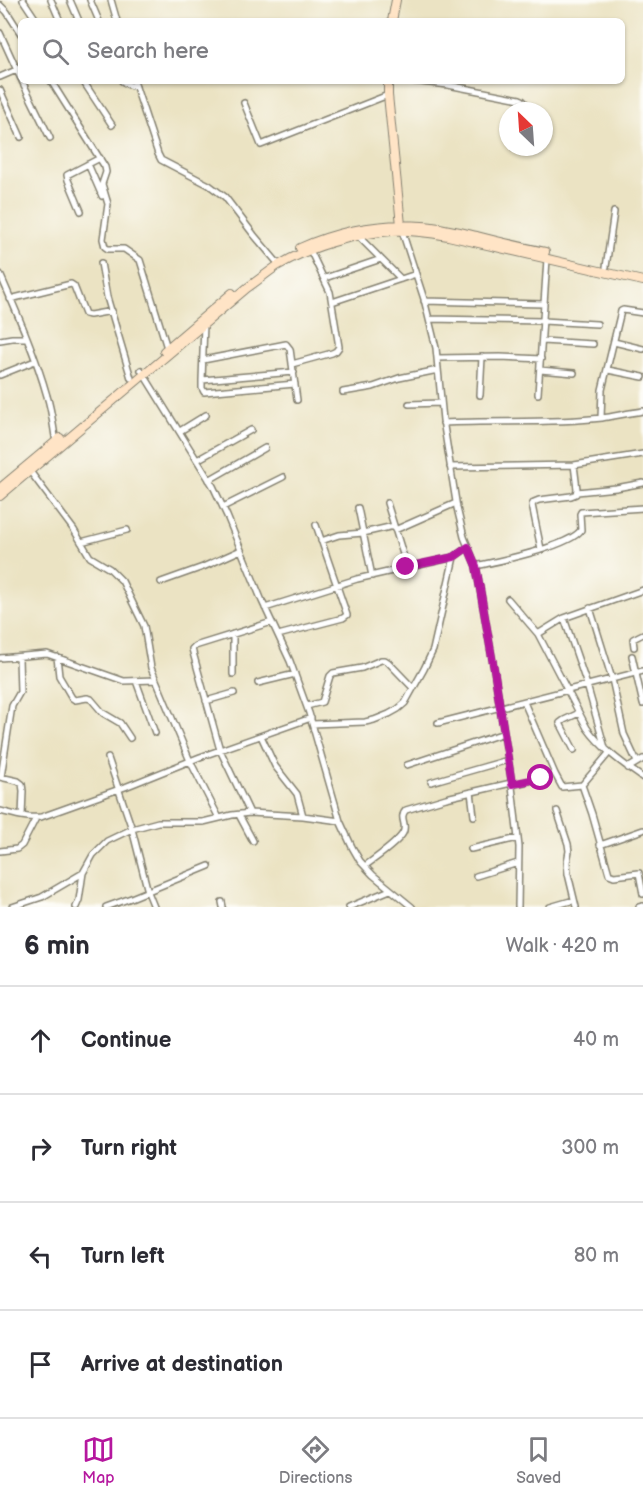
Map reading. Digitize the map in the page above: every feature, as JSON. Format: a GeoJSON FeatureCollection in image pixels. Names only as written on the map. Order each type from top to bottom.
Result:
{"type":"FeatureCollection","features":[{"type":"Feature","properties":{"kind":"main road"},"geometry":{"type":"LineString","coordinates":[[393,18],[396,0]]}},
{"type":"Feature","properties":{"kind":"main road"},"geometry":{"type":"LineString","coordinates":[[388,84],[401,228]]}},
{"type":"Feature","properties":{"kind":"main road"},"geometry":{"type":"LineString","coordinates":[[0,496],[56,442],[131,378],[143,372],[167,348],[242,284],[276,261],[329,236],[362,229],[423,226],[451,230],[643,275]]}},
{"type":"Feature","properties":{"kind":"main road"},"geometry":{"type":"LineString","coordinates":[[0,488],[28,469],[247,288],[276,267],[332,242],[401,228],[448,236],[643,281]]}},
{"type":"Feature","properties":{"kind":"street"},"geometry":{"type":"LineString","coordinates":[[23,0],[35,18]]}},
{"type":"Feature","properties":{"kind":"street"},"geometry":{"type":"LineString","coordinates":[[51,0],[59,18]]}},
{"type":"Feature","properties":{"kind":"street"},"geometry":{"type":"LineString","coordinates":[[70,0],[78,18]]}},
{"type":"Feature","properties":{"kind":"street"},"geometry":{"type":"LineString","coordinates":[[90,0],[98,18]]}},
{"type":"Feature","properties":{"kind":"street"},"geometry":{"type":"LineString","coordinates":[[111,0],[116,18]]}},
{"type":"Feature","properties":{"kind":"street"},"geometry":{"type":"LineString","coordinates":[[0,5],[18,28]]}},
{"type":"Feature","properties":{"kind":"street"},"geometry":{"type":"LineString","coordinates":[[0,33],[18,67]]}},
{"type":"Feature","properties":{"kind":"street"},"geometry":{"type":"LineString","coordinates":[[0,77],[18,69]]}},
{"type":"Feature","properties":{"kind":"street"},"geometry":{"type":"LineString","coordinates":[[24,84],[50,138]]}},
{"type":"Feature","properties":{"kind":"street"},"geometry":{"type":"LineString","coordinates":[[53,84],[106,169],[102,187],[108,208],[103,239],[105,247],[124,249],[140,260],[167,348]]}},
{"type":"Feature","properties":{"kind":"street"},"geometry":{"type":"LineString","coordinates":[[85,84],[112,125]]}},
{"type":"Feature","properties":{"kind":"street"},"geometry":{"type":"LineString","coordinates":[[135,84],[161,160],[208,185],[227,199],[276,261]]}},
{"type":"Feature","properties":{"kind":"street"},"geometry":{"type":"LineString","coordinates":[[439,84],[520,99],[524,102]]}},
{"type":"Feature","properties":{"kind":"street"},"geometry":{"type":"LineString","coordinates":[[0,90],[21,137]]}},
{"type":"Feature","properties":{"kind":"street"},"geometry":{"type":"LineString","coordinates":[[244,103],[261,146],[388,95]]}},
{"type":"Feature","properties":{"kind":"street"},"geometry":{"type":"LineString","coordinates":[[81,211],[67,177],[69,173],[100,158]]}},
{"type":"Feature","properties":{"kind":"street"},"geometry":{"type":"LineString","coordinates":[[88,164],[108,208]]}},
{"type":"Feature","properties":{"kind":"street"},"geometry":{"type":"LineString","coordinates":[[606,267],[614,212]]}},
{"type":"Feature","properties":{"kind":"street"},"geometry":{"type":"LineString","coordinates":[[401,228],[429,319],[456,503],[468,547],[476,566],[504,733],[518,838],[518,907]]}},
{"type":"Feature","properties":{"kind":"street"},"geometry":{"type":"LineString","coordinates":[[358,236],[401,279]]}},
{"type":"Feature","properties":{"kind":"street"},"geometry":{"type":"LineString","coordinates":[[292,364],[332,353],[338,349],[339,343],[330,292],[310,250]]}},
{"type":"Feature","properties":{"kind":"street"},"geometry":{"type":"LineString","coordinates":[[325,278],[381,259]]}},
{"type":"Feature","properties":{"kind":"street"},"geometry":{"type":"LineString","coordinates":[[538,394],[547,259]]}},
{"type":"Feature","properties":{"kind":"street"},"geometry":{"type":"LineString","coordinates":[[101,263],[131,378]]}},
{"type":"Feature","properties":{"kind":"street"},"geometry":{"type":"LineString","coordinates":[[0,274],[47,395],[56,442]]}},
{"type":"Feature","properties":{"kind":"street"},"geometry":{"type":"LineString","coordinates":[[332,302],[416,274]]}},
{"type":"Feature","properties":{"kind":"street"},"geometry":{"type":"LineString","coordinates":[[0,296],[71,284],[74,286],[85,314],[112,311]]}},
{"type":"Feature","properties":{"kind":"street"},"geometry":{"type":"LineString","coordinates":[[424,301],[544,304]]}},
{"type":"Feature","properties":{"kind":"street"},"geometry":{"type":"LineString","coordinates":[[601,418],[602,390],[621,311],[643,313]]}},
{"type":"Feature","properties":{"kind":"street"},"geometry":{"type":"LineString","coordinates":[[429,319],[597,324]]}},
{"type":"Feature","properties":{"kind":"street"},"geometry":{"type":"LineString","coordinates":[[204,324],[202,390],[205,392],[295,384]]}},
{"type":"Feature","properties":{"kind":"street"},"geometry":{"type":"LineString","coordinates":[[0,340],[26,338]]}},
{"type":"Feature","properties":{"kind":"street"},"geometry":{"type":"LineString","coordinates":[[542,341],[593,344]]}},
{"type":"Feature","properties":{"kind":"street"},"geometry":{"type":"LineString","coordinates":[[615,342],[643,349]]}},
{"type":"Feature","properties":{"kind":"street"},"geometry":{"type":"LineString","coordinates":[[203,360],[285,344],[290,347],[297,400]]}},
{"type":"Feature","properties":{"kind":"street"},"geometry":{"type":"LineString","coordinates":[[480,395],[482,357]]}},
{"type":"Feature","properties":{"kind":"street"},"geometry":{"type":"LineString","coordinates":[[436,358],[541,359]]}},
{"type":"Feature","properties":{"kind":"street"},"geometry":{"type":"LineString","coordinates":[[0,375],[35,361]]}},
{"type":"Feature","properties":{"kind":"street"},"geometry":{"type":"LineString","coordinates":[[343,392],[373,387],[399,378],[438,370]]}},
{"type":"Feature","properties":{"kind":"street"},"geometry":{"type":"LineString","coordinates":[[540,370],[574,373]]}},
{"type":"Feature","properties":{"kind":"street"},"geometry":{"type":"LineString","coordinates":[[608,370],[643,378]]}},
{"type":"Feature","properties":{"kind":"street"},"geometry":{"type":"LineString","coordinates":[[143,372],[223,507],[295,674],[307,706],[340,821],[352,847],[365,866],[412,907]]}},
{"type":"Feature","properties":{"kind":"street"},"geometry":{"type":"LineString","coordinates":[[202,380],[294,372]]}},
{"type":"Feature","properties":{"kind":"street"},"geometry":{"type":"LineString","coordinates":[[410,404],[441,403]]}},
{"type":"Feature","properties":{"kind":"street"},"geometry":{"type":"LineString","coordinates":[[443,423],[601,418],[643,411]]}},
{"type":"Feature","properties":{"kind":"street"},"geometry":{"type":"LineString","coordinates":[[180,432],[206,415]]}},
{"type":"Feature","properties":{"kind":"street"},"geometry":{"type":"LineString","coordinates":[[197,460],[251,430]]}},
{"type":"Feature","properties":{"kind":"street"},"geometry":{"type":"LineString","coordinates":[[209,480],[265,448]]}},
{"type":"Feature","properties":{"kind":"street"},"geometry":{"type":"LineString","coordinates":[[450,467],[574,465],[643,454]]}},
{"type":"Feature","properties":{"kind":"street"},"geometry":{"type":"LineString","coordinates":[[574,465],[577,492]]}},
{"type":"Feature","properties":{"kind":"street"},"geometry":{"type":"LineString","coordinates":[[28,469],[93,560],[110,569],[122,581],[144,626],[151,668],[190,761],[219,818]]}},
{"type":"Feature","properties":{"kind":"street"},"geometry":{"type":"LineString","coordinates":[[223,507],[283,477]]}},
{"type":"Feature","properties":{"kind":"street"},"geometry":{"type":"LineString","coordinates":[[541,549],[532,509],[533,503],[539,500],[571,496],[577,492],[643,483]]}},
{"type":"Feature","properties":{"kind":"street"},"geometry":{"type":"LineString","coordinates":[[387,503],[406,567]]}},
{"type":"Feature","properties":{"kind":"street"},"geometry":{"type":"LineString","coordinates":[[321,541],[339,535],[394,528],[456,503]]}},
{"type":"Feature","properties":{"kind":"street"},"geometry":{"type":"LineString","coordinates":[[358,508],[372,576]]}},
{"type":"Feature","properties":{"kind":"street"},"geometry":{"type":"LineString","coordinates":[[476,566],[517,558],[580,533],[581,512],[643,508]]}},
{"type":"Feature","properties":{"kind":"street"},"geometry":{"type":"LineString","coordinates":[[278,635],[346,617],[347,612],[316,525]]}},
{"type":"Feature","properties":{"kind":"street"},"geometry":{"type":"LineString","coordinates":[[81,542],[127,530]]}},
{"type":"Feature","properties":{"kind":"street"},"geometry":{"type":"LineString","coordinates":[[265,608],[337,585],[454,557],[468,547]]}},
{"type":"Feature","properties":{"kind":"street"},"geometry":{"type":"LineString","coordinates":[[161,582],[241,550]]}},
{"type":"Feature","properties":{"kind":"street"},"geometry":{"type":"LineString","coordinates":[[0,811],[36,818],[261,736],[311,721],[365,722],[398,709],[405,703],[433,650],[454,557]]}},
{"type":"Feature","properties":{"kind":"street"},"geometry":{"type":"LineString","coordinates":[[538,634],[564,618],[643,590]]}},
{"type":"Feature","properties":{"kind":"street"},"geometry":{"type":"LineString","coordinates":[[508,599],[538,634],[592,735],[608,752],[643,778]]}},
{"type":"Feature","properties":{"kind":"street"},"geometry":{"type":"LineString","coordinates":[[590,608],[612,679],[624,734],[640,761],[628,768]]}},
{"type":"Feature","properties":{"kind":"street"},"geometry":{"type":"LineString","coordinates":[[564,618],[608,752]]}},
{"type":"Feature","properties":{"kind":"street"},"geometry":{"type":"LineString","coordinates":[[250,813],[220,750],[192,647],[272,622]]}},
{"type":"Feature","properties":{"kind":"street"},"geometry":{"type":"LineString","coordinates":[[233,634],[233,674]]}},
{"type":"Feature","properties":{"kind":"street"},"geometry":{"type":"LineString","coordinates":[[634,647],[633,639],[643,634]]}},
{"type":"Feature","properties":{"kind":"street"},"geometry":{"type":"LineString","coordinates":[[0,658],[47,654],[122,681],[156,680]]}},
{"type":"Feature","properties":{"kind":"street"},"geometry":{"type":"LineString","coordinates":[[632,656],[643,704]]}},
{"type":"Feature","properties":{"kind":"street"},"geometry":{"type":"LineString","coordinates":[[57,657],[59,676],[72,698],[92,699],[103,713],[122,725],[130,738]]}},
{"type":"Feature","properties":{"kind":"street"},"geometry":{"type":"LineString","coordinates":[[19,658],[20,692],[12,706],[0,777],[22,784],[22,816]]}},
{"type":"Feature","properties":{"kind":"street"},"geometry":{"type":"LineString","coordinates":[[307,706],[322,702],[333,673],[362,668],[381,660],[388,662],[413,688]]}},
{"type":"Feature","properties":{"kind":"street"},"geometry":{"type":"LineString","coordinates":[[438,723],[643,671]]}},
{"type":"Feature","properties":{"kind":"street"},"geometry":{"type":"LineString","coordinates":[[258,683],[295,674]]}},
{"type":"Feature","properties":{"kind":"street"},"geometry":{"type":"LineString","coordinates":[[136,681],[155,733]]}},
{"type":"Feature","properties":{"kind":"street"},"geometry":{"type":"LineString","coordinates":[[206,701],[234,693]]}},
{"type":"Feature","properties":{"kind":"street"},"geometry":{"type":"LineString","coordinates":[[524,702],[562,787],[568,788],[582,784],[608,752]]}},
{"type":"Feature","properties":{"kind":"street"},"geometry":{"type":"LineString","coordinates":[[574,750],[560,723],[579,713]]}},
{"type":"Feature","properties":{"kind":"street"},"geometry":{"type":"LineString","coordinates":[[0,722],[9,724]]}},
{"type":"Feature","properties":{"kind":"street"},"geometry":{"type":"LineString","coordinates":[[407,765],[504,733]]}},
{"type":"Feature","properties":{"kind":"street"},"geometry":{"type":"LineString","coordinates":[[261,736],[274,766],[299,797],[303,816]]}},
{"type":"Feature","properties":{"kind":"street"},"geometry":{"type":"LineString","coordinates":[[108,758],[132,829],[154,907]]}},
{"type":"Feature","properties":{"kind":"street"},"geometry":{"type":"LineString","coordinates":[[431,782],[508,760]]}},
{"type":"Feature","properties":{"kind":"street"},"geometry":{"type":"LineString","coordinates":[[365,866],[403,833],[402,816],[404,812],[446,798],[541,778]]}},
{"type":"Feature","properties":{"kind":"street"},"geometry":{"type":"LineString","coordinates":[[582,784],[610,875],[638,873],[643,894]]}},
{"type":"Feature","properties":{"kind":"street"},"geometry":{"type":"LineString","coordinates":[[471,792],[474,816]]}},
{"type":"Feature","properties":{"kind":"street"},"geometry":{"type":"LineString","coordinates":[[557,811],[568,843],[567,861],[576,907]]}},
{"type":"Feature","properties":{"kind":"street"},"geometry":{"type":"LineString","coordinates":[[76,907],[80,900],[83,873],[89,861],[99,848],[116,836],[132,829],[158,822],[203,822],[250,813],[340,821]]}},
{"type":"Feature","properties":{"kind":"street"},"geometry":{"type":"LineString","coordinates":[[239,815],[253,842]]}},
{"type":"Feature","properties":{"kind":"street"},"geometry":{"type":"LineString","coordinates":[[0,851],[20,847],[36,818]]}},
{"type":"Feature","properties":{"kind":"street"},"geometry":{"type":"LineString","coordinates":[[600,845],[643,830]]}},
{"type":"Feature","properties":{"kind":"street"},"geometry":{"type":"LineString","coordinates":[[471,849],[518,838]]}},
{"type":"Feature","properties":{"kind":"street"},"geometry":{"type":"LineString","coordinates":[[476,876],[518,863]]}},
{"type":"Feature","properties":{"kind":"street"},"geometry":{"type":"LineString","coordinates":[[106,907],[209,866]]}},
{"type":"Feature","properties":{"kind":"street"},"geometry":{"type":"LineString","coordinates":[[12,907],[42,897],[83,873]]}},
{"type":"Feature","properties":{"kind":"street"},"geometry":{"type":"LineString","coordinates":[[349,907],[390,890]]}},
{"type":"Feature","properties":{"kind":"street"},"geometry":{"type":"LineString","coordinates":[[550,907],[574,900]]}},
{"type":"Feature","properties":{"kind":"street"},"geometry":{"type":"LineString","coordinates":[[639,907],[643,906]]}},
{"type":"Feature","properties":{"kind":"route"},"geometry":{"type":"LineString","coordinates":[[406,567],[454,557],[468,547],[476,566],[512,784],[541,778]]}}]}
